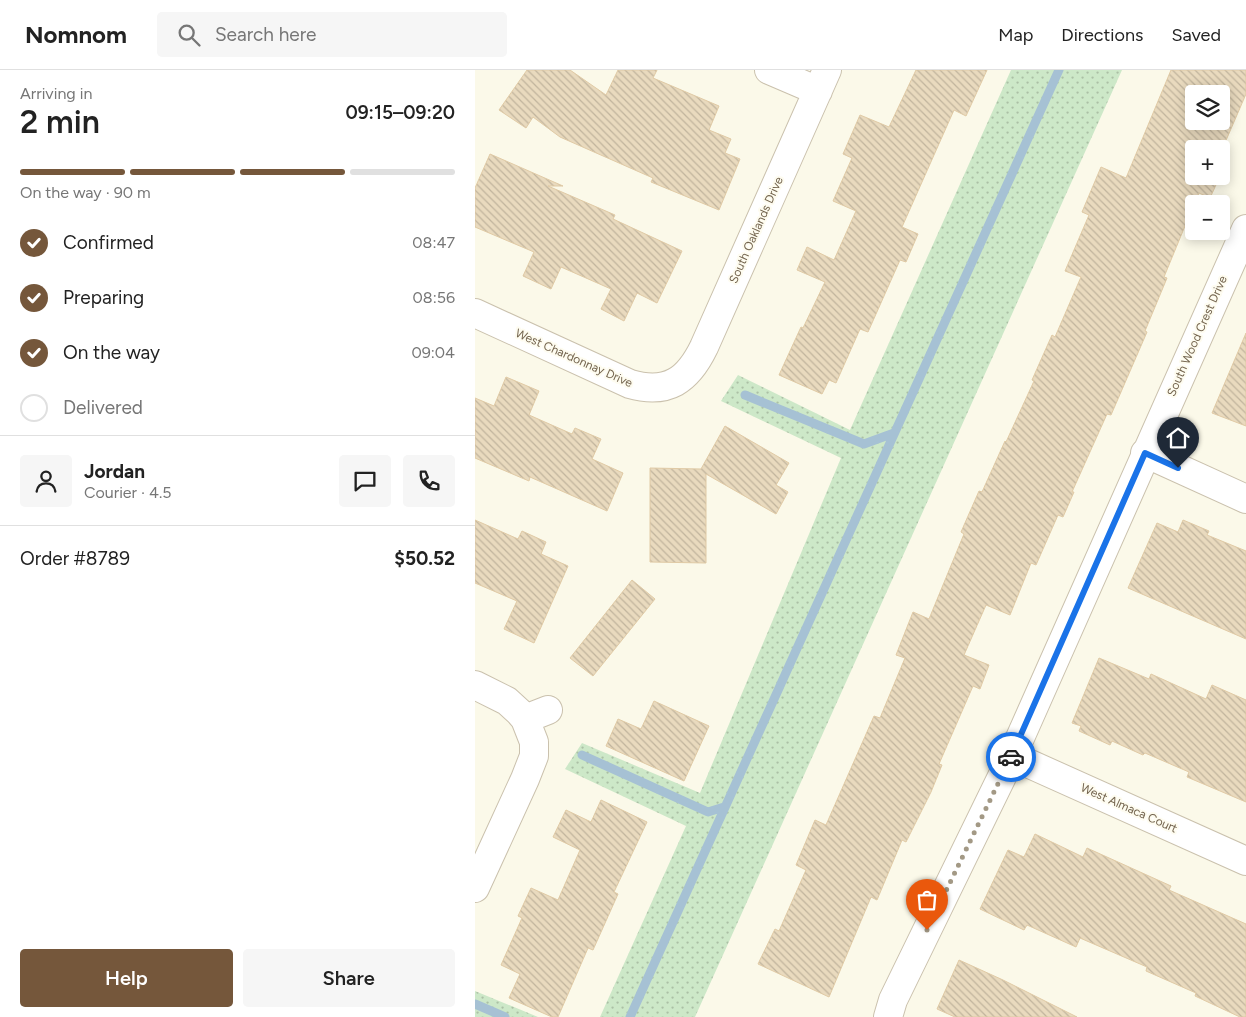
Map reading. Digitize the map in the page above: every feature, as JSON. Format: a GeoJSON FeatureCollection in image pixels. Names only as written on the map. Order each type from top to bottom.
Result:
{"type":"FeatureCollection","features":[{"type":"Feature","properties":{"kind":"street"},"geometry":{"type":"LineString","coordinates":[[769,70],[823,80]]}},
{"type":"Feature","properties":{"kind":"street","name":"South Oaklands Drive"},"geometry":{"type":"LineString","coordinates":[[679,392],[685,376],[698,360],[823,80]]}},
{"type":"Feature","properties":{"kind":"street","name":"South Wood Crest Drive"},"geometry":{"type":"LineString","coordinates":[[888,1017],[893,1000],[1012,756],[1246,229]]}},
{"type":"Feature","properties":{"kind":"street","name":"West Chardonnay Drive"},"geometry":{"type":"LineString","coordinates":[[475,313],[630,384],[644,388],[661,388],[679,392]]}},
{"type":"Feature","properties":{"kind":"street"},"geometry":{"type":"LineString","coordinates":[[1145,453],[1246,499]]}},
{"type":"Feature","properties":{"kind":"street"},"geometry":{"type":"LineString","coordinates":[[475,685],[537,715],[534,756],[475,888]]}},
{"type":"Feature","properties":{"kind":"street","name":"West Almaca Court"},"geometry":{"type":"LineString","coordinates":[[1012,756],[1246,861]]}},
{"type":"Feature","properties":{"kind":"green space"},"geometry":{"type":"Polygon","coordinates":[[[1011,70],[1122,70],[695,1017],[600,1017],[686,826],[565,769],[582,743],[700,793],[841,458],[721,401],[738,375],[850,430],[1011,70]]]}},
{"type":"Feature","properties":{"kind":"green space"},"geometry":{"type":"Polygon","coordinates":[[[475,991],[538,1017],[475,1017],[475,991]]]}},
{"type":"Feature","properties":{"kind":"building"},"geometry":{"type":"Polygon","coordinates":[[[527,70],[570,70],[606,95],[618,70],[657,70],[653,78],[719,106],[709,130],[731,139],[725,153],[740,159],[719,210],[651,182],[653,178],[560,137],[533,117],[526,128],[499,110],[527,70]]]}},
{"type":"Feature","properties":{"kind":"building"},"geometry":{"type":"Polygon","coordinates":[[[916,70],[987,70],[966,116],[954,110],[902,227],[918,234],[906,262],[900,260],[868,332],[860,329],[836,383],[829,380],[822,394],[779,375],[801,327],[803,328],[825,282],[797,270],[807,247],[834,260],[856,211],[833,201],[852,158],[843,154],[860,115],[889,127],[916,70]]]}},
{"type":"Feature","properties":{"kind":"building"},"geometry":{"type":"Polygon","coordinates":[[[1171,70],[1246,70],[1246,94],[1226,140],[1185,140],[1185,185],[1216,185],[1211,195],[1199,193],[1198,195],[1185,195],[1185,226],[1164,277],[1167,278],[1145,331],[1147,332],[1111,415],[1107,414],[1072,492],[1074,492],[1063,517],[1058,515],[1036,565],[1031,563],[1010,615],[986,605],[964,655],[989,665],[980,689],[973,686],[939,764],[942,765],[931,792],[906,842],[902,840],[877,900],[871,897],[829,997],[758,964],[775,929],[779,931],[806,870],[796,865],[815,820],[826,825],[874,716],[880,718],[905,658],[896,655],[913,612],[929,619],[964,534],[961,532],[979,491],[982,492],[1006,442],[1034,381],[1032,380],[1052,335],[1055,337],[1081,277],[1065,271],[1089,215],[1082,212],[1101,167],[1126,178],[1171,70]]]}},
{"type":"Feature","properties":{"kind":"building"},"geometry":{"type":"Polygon","coordinates":[[[490,154],[563,186],[548,186],[615,215],[613,219],[682,251],[657,303],[637,293],[624,321],[601,309],[611,289],[561,267],[551,289],[523,276],[534,252],[475,227],[475,188],[490,154]]]}},
{"type":"Feature","properties":{"kind":"building"},"geometry":{"type":"Polygon","coordinates":[[[1246,333],[1246,426],[1212,413],[1246,333]]]}},
{"type":"Feature","properties":{"kind":"building"},"geometry":{"type":"Polygon","coordinates":[[[506,377],[539,391],[529,415],[572,434],[575,428],[601,439],[592,459],[623,473],[607,511],[530,477],[529,481],[475,458],[475,398],[494,406],[506,377]]]}},
{"type":"Feature","properties":{"kind":"building"},"geometry":{"type":"Polygon","coordinates":[[[725,426],[789,463],[776,485],[788,492],[776,514],[706,474],[706,563],[650,562],[650,468],[701,469],[725,426]]]}},
{"type":"Feature","properties":{"kind":"building"},"geometry":{"type":"Polygon","coordinates":[[[475,520],[518,539],[522,531],[546,542],[541,554],[568,566],[534,643],[504,629],[517,601],[475,583],[475,520]]]}},
{"type":"Feature","properties":{"kind":"building"},"geometry":{"type":"Polygon","coordinates":[[[1183,520],[1209,531],[1207,535],[1246,551],[1246,639],[1128,588],[1157,523],[1178,532],[1183,520]]]}},
{"type":"Feature","properties":{"kind":"building"},"geometry":{"type":"Polygon","coordinates":[[[632,580],[655,599],[593,676],[570,658],[632,580]]]}},
{"type":"Feature","properties":{"kind":"building"},"geometry":{"type":"Polygon","coordinates":[[[1099,658],[1149,679],[1151,674],[1206,699],[1212,685],[1246,700],[1246,802],[1187,777],[1189,772],[1145,753],[1143,755],[1112,741],[1110,745],[1079,731],[1081,726],[1072,723],[1099,658]]]}},
{"type":"Feature","properties":{"kind":"building"},"geometry":{"type":"Polygon","coordinates":[[[654,701],[709,726],[684,781],[606,746],[618,719],[641,729],[654,701]]]}},
{"type":"Feature","properties":{"kind":"building"},"geometry":{"type":"Polygon","coordinates":[[[601,800],[647,822],[614,892],[618,894],[593,950],[588,948],[558,1017],[552,1017],[509,998],[520,974],[501,965],[522,918],[518,916],[531,888],[558,900],[580,850],[553,837],[566,810],[591,822],[601,800]]]}},
{"type":"Feature","properties":{"kind":"building"},"geometry":{"type":"Polygon","coordinates":[[[1035,834],[1083,857],[1087,848],[1171,886],[1169,890],[1246,924],[1246,1017],[1240,1017],[1195,996],[1196,993],[1146,971],[1147,967],[1080,938],[1076,947],[1027,925],[1024,930],[980,909],[1008,850],[1024,857],[1035,834]]]}},
{"type":"Feature","properties":{"kind":"building"},"geometry":{"type":"Polygon","coordinates":[[[959,960],[1077,1017],[955,1017],[937,1009],[959,960]]]}},
{"type":"Feature","properties":{"kind":"waterway"},"geometry":{"type":"LineString","coordinates":[[630,1017],[1059,70]]}},
{"type":"Feature","properties":{"kind":"waterway"},"geometry":{"type":"LineString","coordinates":[[745,395],[864,444],[894,433]]}},
{"type":"Feature","properties":{"kind":"waterway"},"geometry":{"type":"LineString","coordinates":[[582,755],[708,812],[724,807]]}},
{"type":"Feature","properties":{"kind":"waterway"},"geometry":{"type":"LineString","coordinates":[[475,1004],[505,1017]]}},
{"type":"Feature","properties":{"kind":"way so far"},"geometry":{"type":"LineString","coordinates":[[927,930],[1011,757]]}},
{"type":"Feature","properties":{"kind":"route"},"geometry":{"type":"LineString","coordinates":[[1011,757],[1145,453],[1178,468]]}}]}
